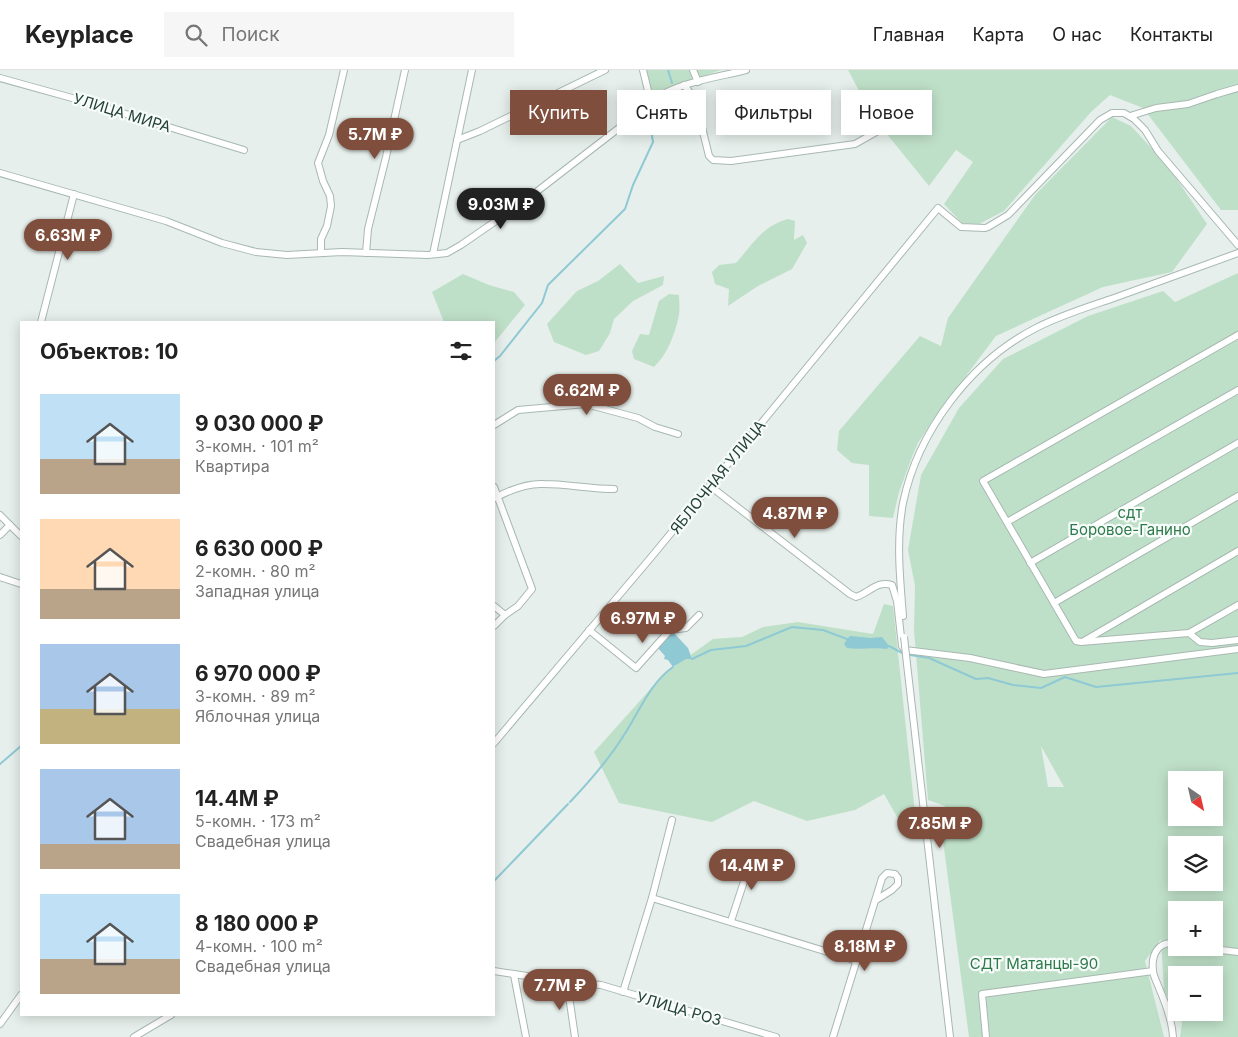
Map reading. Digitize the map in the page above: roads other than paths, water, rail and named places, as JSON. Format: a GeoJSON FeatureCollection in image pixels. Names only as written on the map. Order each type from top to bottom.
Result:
{"type":"FeatureCollection","features":[{"type":"Feature","properties":{"kind":"street"},"geometry":{"type":"LineString","coordinates":[[321,253],[321,240],[327,226],[331,206],[330,196],[318,163],[329,135],[344,70]]}},
{"type":"Feature","properties":{"kind":"street"},"geometry":{"type":"LineString","coordinates":[[366,253],[368,229],[405,70]]}},
{"type":"Feature","properties":{"kind":"street"},"geometry":{"type":"LineString","coordinates":[[433,254],[472,70]]}},
{"type":"Feature","properties":{"kind":"street"},"geometry":{"type":"LineString","coordinates":[[457,140],[480,132],[605,70]]}},
{"type":"Feature","properties":{"kind":"street"},"geometry":{"type":"LineString","coordinates":[[643,70],[648,90]]}},
{"type":"Feature","properties":{"kind":"street"},"geometry":{"type":"LineString","coordinates":[[692,70],[698,82]]}},
{"type":"Feature","properties":{"kind":"street"},"geometry":{"type":"LineString","coordinates":[[671,90],[746,70]]}},
{"type":"Feature","properties":{"kind":"street","name":"УЛИЦА МИРА"},"geometry":{"type":"LineString","coordinates":[[0,78],[244,150]]}},
{"type":"Feature","properties":{"kind":"street"},"geometry":{"type":"LineString","coordinates":[[684,85],[695,99],[709,156],[713,160],[731,161],[855,144],[870,135]]}},
{"type":"Feature","properties":{"kind":"street"},"geometry":{"type":"LineString","coordinates":[[1130,116],[1156,108],[1188,104],[1238,88]]}},
{"type":"Feature","properties":{"kind":"street","name":"ЯБЛОЧНАЯ УЛИЦА"},"geometry":{"type":"LineString","coordinates":[[495,742],[654,555],[938,208],[961,227],[985,228],[1008,216],[1100,120],[1112,113],[1124,113],[1130,116]]}},
{"type":"Feature","properties":{"kind":"street"},"geometry":{"type":"LineString","coordinates":[[1130,116],[1138,123],[1158,151],[1220,226],[1238,244]]}},
{"type":"Feature","properties":{"kind":"street"},"geometry":{"type":"LineString","coordinates":[[0,173],[166,221],[222,242],[256,252],[287,255],[366,253],[428,256],[447,253],[522,203],[617,129]]}},
{"type":"Feature","properties":{"kind":"street"},"geometry":{"type":"LineString","coordinates":[[41,321],[74,194]]}},
{"type":"Feature","properties":{"kind":"street"},"geometry":{"type":"LineString","coordinates":[[950,1037],[904,637],[899,551],[902,515],[913,466],[941,416],[964,387],[995,356],[1035,328],[1060,317],[1238,253]]}},
{"type":"Feature","properties":{"kind":"street"},"geometry":{"type":"LineString","coordinates":[[1238,335],[982,482],[1076,641],[1189,633],[1238,604]]}},
{"type":"Feature","properties":{"kind":"street"},"geometry":{"type":"LineString","coordinates":[[1007,522],[1238,390]]}},
{"type":"Feature","properties":{"kind":"street"},"geometry":{"type":"LineString","coordinates":[[495,424],[518,410],[586,404],[638,418],[656,427],[678,434]]}},
{"type":"Feature","properties":{"kind":"street"},"geometry":{"type":"LineString","coordinates":[[1030,563],[1238,443]]}},
{"type":"Feature","properties":{"kind":"street"},"geometry":{"type":"LineString","coordinates":[[495,625],[518,606],[532,589],[496,497],[523,487],[542,484],[614,489]]}},
{"type":"Feature","properties":{"kind":"street"},"geometry":{"type":"LineString","coordinates":[[710,486],[850,594],[856,597],[880,584],[886,582],[892,585],[897,601],[902,646],[905,650],[970,658],[1044,674],[1238,649]]}},
{"type":"Feature","properties":{"kind":"street"},"geometry":{"type":"LineString","coordinates":[[1054,603],[1238,496]]}},
{"type":"Feature","properties":{"kind":"street"},"geometry":{"type":"LineString","coordinates":[[0,516],[20,535]]}},
{"type":"Feature","properties":{"kind":"street"},"geometry":{"type":"LineString","coordinates":[[0,534],[10,525]]}},
{"type":"Feature","properties":{"kind":"street"},"geometry":{"type":"LineString","coordinates":[[1081,642],[1238,551]]}},
{"type":"Feature","properties":{"kind":"street"},"geometry":{"type":"LineString","coordinates":[[0,578],[20,584]]}},
{"type":"Feature","properties":{"kind":"street"},"geometry":{"type":"LineString","coordinates":[[495,607],[505,615]]}},
{"type":"Feature","properties":{"kind":"street"},"geometry":{"type":"LineString","coordinates":[[589,630],[636,668],[670,630],[686,628],[699,615]]}},
{"type":"Feature","properties":{"kind":"street"},"geometry":{"type":"LineString","coordinates":[[1189,633],[1200,642],[1212,643],[1238,640]]}},
{"type":"Feature","properties":{"kind":"street"},"geometry":{"type":"LineString","coordinates":[[623,992],[652,898],[672,820]]}},
{"type":"Feature","properties":{"kind":"street"},"geometry":{"type":"LineString","coordinates":[[731,920],[753,854]]}},
{"type":"Feature","properties":{"kind":"street"},"geometry":{"type":"LineString","coordinates":[[652,898],[731,920],[857,960]]}},
{"type":"Feature","properties":{"kind":"street"},"geometry":{"type":"LineString","coordinates":[[833,1037],[876,900]]}},
{"type":"Feature","properties":{"kind":"street"},"geometry":{"type":"LineString","coordinates":[[1168,942],[1153,956],[1153,971],[1173,1026],[1173,1037]]}},
{"type":"Feature","properties":{"kind":"street"},"geometry":{"type":"LineString","coordinates":[[1223,950],[1238,952]]}},
{"type":"Feature","properties":{"kind":"street","name":"УЛИЦА РОЗ"},"geometry":{"type":"LineString","coordinates":[[495,971],[566,982],[602,985],[776,1037]]}},
{"type":"Feature","properties":{"kind":"street"},"geometry":{"type":"LineString","coordinates":[[986,1037],[982,994],[1153,971]]}},
{"type":"Feature","properties":{"kind":"street"},"geometry":{"type":"LineString","coordinates":[[514,975],[526,1037]]}},
{"type":"Feature","properties":{"kind":"street"},"geometry":{"type":"LineString","coordinates":[[566,982],[575,1037]]}},
{"type":"Feature","properties":{"kind":"street"},"geometry":{"type":"LineString","coordinates":[[0,1024],[20,996]]}},
{"type":"Feature","properties":{"kind":"street"},"geometry":{"type":"LineString","coordinates":[[134,1037],[169,1016]]}},
{"type":"Feature","properties":{"kind":"water"},"geometry":{"type":"Polygon","coordinates":[[[673,632],[688,648],[692,659],[686,659],[673,667],[668,660],[664,659],[665,656],[657,647],[673,632]]]}},
{"type":"Feature","properties":{"kind":"water"},"geometry":{"type":"Polygon","coordinates":[[[850,636],[882,637],[889,646],[887,649],[847,648],[844,644],[850,636]]]}},
{"type":"Feature","properties":{"kind":"waterway"},"geometry":{"type":"LineString","coordinates":[[668,70],[672,83]]}},
{"type":"Feature","properties":{"kind":"waterway"},"geometry":{"type":"LineString","coordinates":[[495,360],[542,303],[548,285],[625,209],[633,185],[653,142],[652,135]]}},
{"type":"Feature","properties":{"kind":"waterway"},"geometry":{"type":"LineString","coordinates":[[692,659],[711,650],[746,646],[792,627],[823,630],[847,639]]}},
{"type":"Feature","properties":{"kind":"waterway"},"geometry":{"type":"LineString","coordinates":[[889,646],[904,654],[929,658],[976,679],[988,678],[1013,685],[1041,688],[1065,677],[1096,687],[1238,673]]}},
{"type":"Feature","properties":{"kind":"waterway"},"geometry":{"type":"LineString","coordinates":[[570,802],[612,753],[651,689],[673,667]]}},
{"type":"Feature","properties":{"kind":"waterway"},"geometry":{"type":"LineString","coordinates":[[0,764],[20,747]]}},
{"type":"Feature","properties":{"kind":"waterway"},"geometry":{"type":"LineString","coordinates":[[495,880],[568,804]]}},
{"type":"Feature","properties":{"kind":"park label","name":"сдт Боровое-Ганино"},"geometry":{"type":"Point","coordinates":[1130,522]}},
{"type":"Feature","properties":{"kind":"park label","name":"СДТ Матанцы-90"},"geometry":{"type":"Point","coordinates":[1034,964]}}]}
